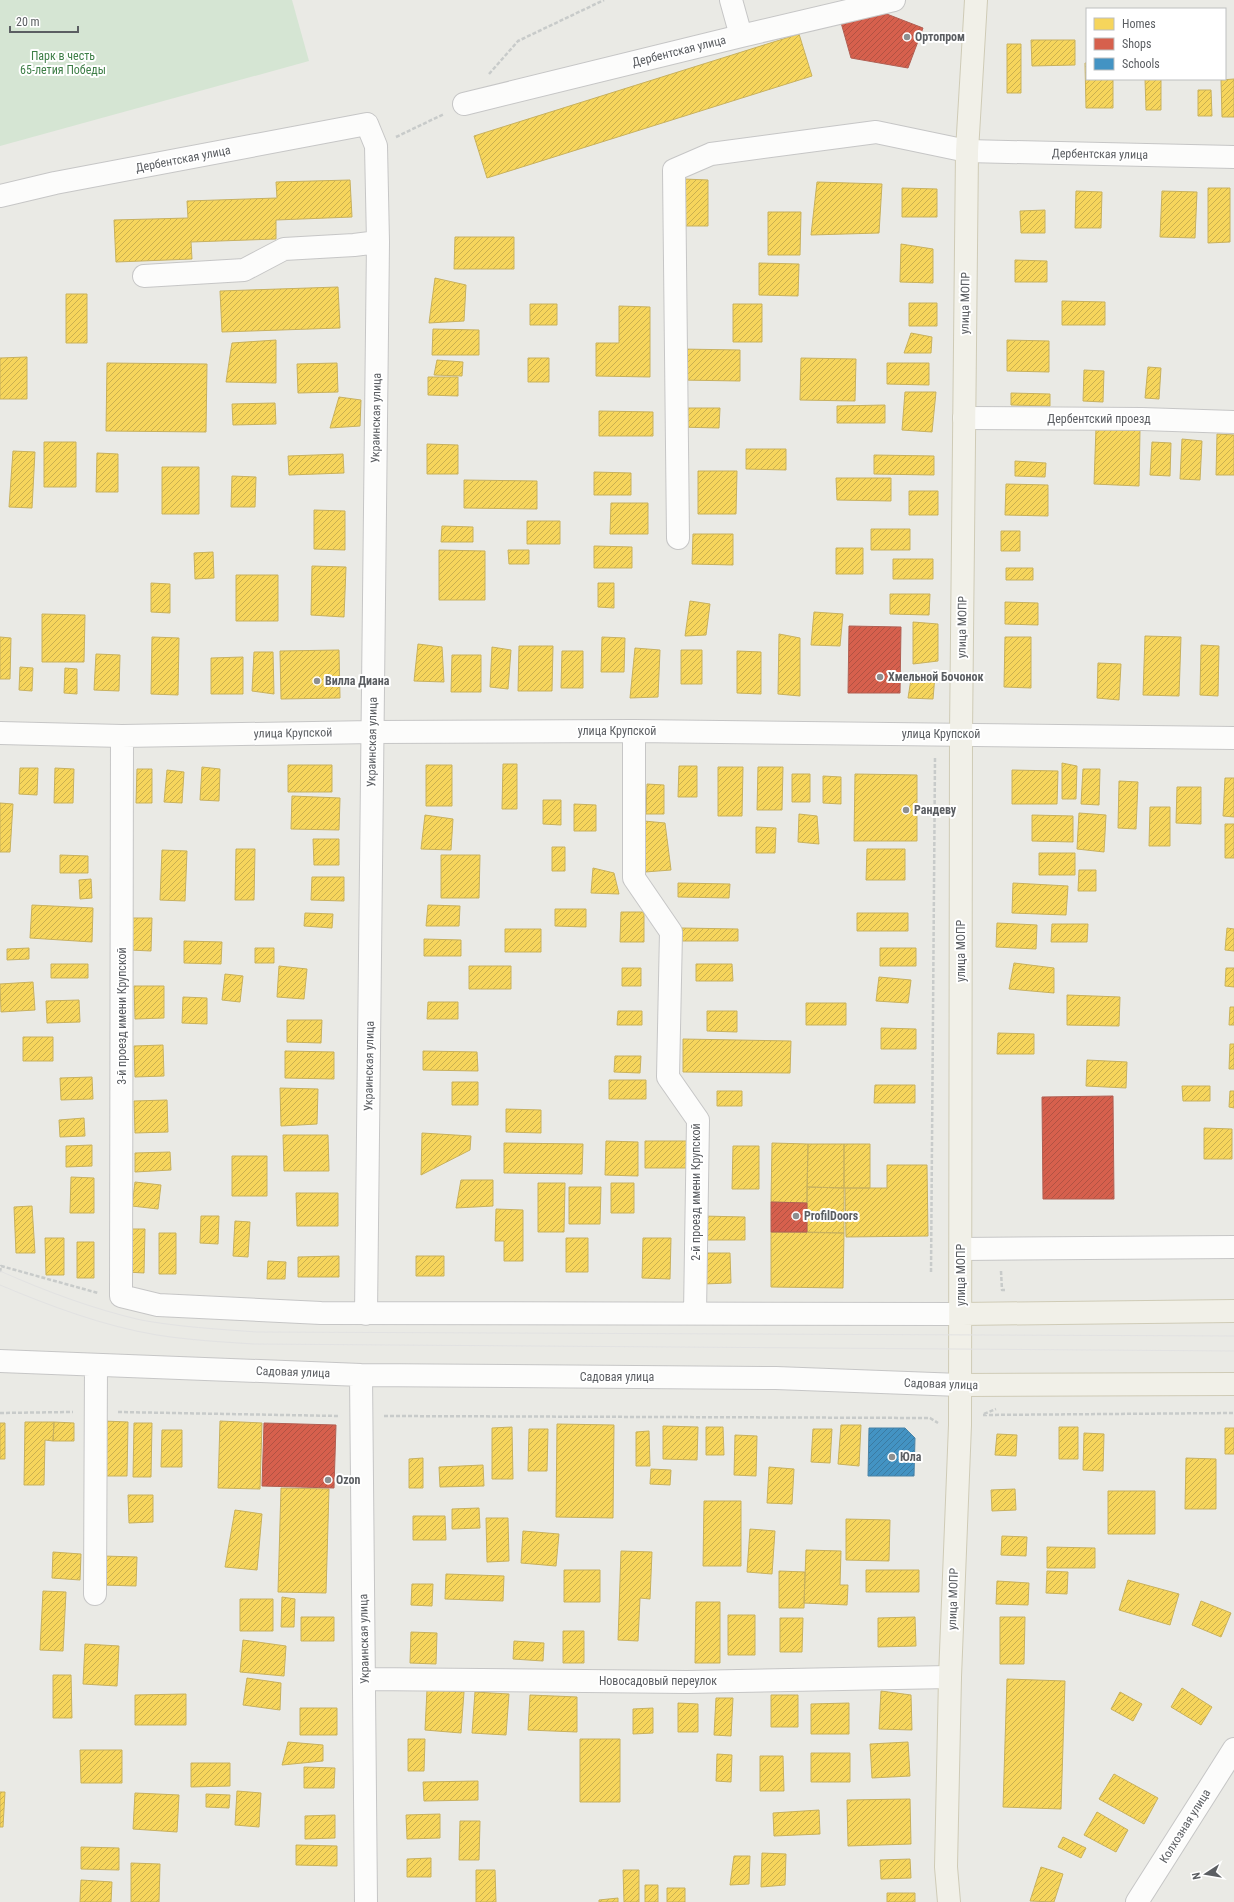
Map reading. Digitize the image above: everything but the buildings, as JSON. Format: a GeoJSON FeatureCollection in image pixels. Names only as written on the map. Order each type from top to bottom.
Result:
{"type":"FeatureCollection","features":[{"type":"Feature","properties":{"kind":"main road","name":"улица МОПР"},"geometry":{"type":"LineString","coordinates":[[950,1902],[946,1867],[950,1677],[960,1425],[961,734],[967,151],[976,0]]}},
{"type":"Feature","properties":{"kind":"main road"},"geometry":{"type":"LineString","coordinates":[[961,1314],[1234,1311]]}},
{"type":"Feature","properties":{"kind":"main road","name":"Садовая улица"},"geometry":{"type":"LineString","coordinates":[[960,1385],[1234,1384]]}},
{"type":"Feature","properties":{"kind":"street"},"geometry":{"type":"LineString","coordinates":[[731,0],[741,36]]}},
{"type":"Feature","properties":{"kind":"street","name":"Дербентская улица"},"geometry":{"type":"LineString","coordinates":[[464,104],[894,0]]}},
{"type":"Feature","properties":{"kind":"street","name":"Дербентская улица"},"geometry":{"type":"LineString","coordinates":[[0,196],[55,183],[367,124]]}},
{"type":"Feature","properties":{"kind":"street","name":"Украинская улица"},"geometry":{"type":"LineString","coordinates":[[366,1314],[378,242],[376,146],[367,124]]}},
{"type":"Feature","properties":{"kind":"street","name":"Дербентская улица"},"geometry":{"type":"LineString","coordinates":[[678,538],[674,170],[711,154],[876,132],[967,151],[1234,157]]}},
{"type":"Feature","properties":{"kind":"street"},"geometry":{"type":"LineString","coordinates":[[144,276],[244,270],[284,248],[354,245],[378,242]]}},
{"type":"Feature","properties":{"kind":"street","name":"Дербентский проезд"},"geometry":{"type":"LineString","coordinates":[[964,418],[1142,419],[1234,422]]}},
{"type":"Feature","properties":{"kind":"street","name":"улица Крупской"},"geometry":{"type":"LineString","coordinates":[[0,733],[122,736],[372,732],[634,731],[1234,738]]}},
{"type":"Feature","properties":{"kind":"street","name":"2-й проезд имени Крупской"},"geometry":{"type":"LineString","coordinates":[[634,731],[634,878],[672,932],[668,1077],[698,1120],[695,1313]]}},
{"type":"Feature","properties":{"kind":"street","name":"3-й проезд имени Крупской"},"geometry":{"type":"LineString","coordinates":[[121,1296],[122,736]]}},
{"type":"Feature","properties":{"kind":"street"},"geometry":{"type":"LineString","coordinates":[[961,1249],[1234,1247]]}},
{"type":"Feature","properties":{"kind":"street"},"geometry":{"type":"LineString","coordinates":[[121,1296],[158,1305],[366,1314],[961,1314]]}},
{"type":"Feature","properties":{"kind":"street","name":"Садовая улица"},"geometry":{"type":"LineString","coordinates":[[0,1361],[361,1375],[776,1378],[960,1385]]}},
{"type":"Feature","properties":{"kind":"street"},"geometry":{"type":"LineString","coordinates":[[95,1594],[96,1365]]}},
{"type":"Feature","properties":{"kind":"street","name":"Украинская улица"},"geometry":{"type":"LineString","coordinates":[[361,1375],[366,1902]]}},
{"type":"Feature","properties":{"kind":"street","name":"Новосадовый переулок"},"geometry":{"type":"LineString","coordinates":[[365,1679],[687,1682],[950,1677]]}},
{"type":"Feature","properties":{"kind":"street","name":"Колхозная улица"},"geometry":{"type":"LineString","coordinates":[[1137,1902],[1234,1749]]}},
{"type":"Feature","properties":{"kind":"path"},"geometry":{"type":"LineString","coordinates":[[376,146],[464,104],[469,96],[518,41],[604,0]]}},
{"type":"Feature","properties":{"kind":"path"},"geometry":{"type":"LineString","coordinates":[[931,1272],[935,734]]}},
{"type":"Feature","properties":{"kind":"path"},"geometry":{"type":"LineString","coordinates":[[0,1272],[1,1266],[94,1292],[121,1296]]}},
{"type":"Feature","properties":{"kind":"path"},"geometry":{"type":"LineString","coordinates":[[1001,1270],[1002,1290]]}},
{"type":"Feature","properties":{"kind":"path"},"geometry":{"type":"LineString","coordinates":[[999,1407],[982,1415],[1234,1413]]}},
{"type":"Feature","properties":{"kind":"path"},"geometry":{"type":"LineString","coordinates":[[0,1413],[96,1412],[361,1416],[930,1418],[941,1424],[960,1425]]}},
{"type":"Feature","properties":{"kind":"green space","name":"Парк в честь 65-летия Победы"},"geometry":{"type":"Polygon","coordinates":[[[0,0],[292,0],[309,61],[0,146],[0,0]]]}},
{"type":"Feature","properties":{"kind":"tram line"},"geometry":{"type":"LineString","coordinates":[[0,1271],[69,1299],[105,1311],[141,1320],[184,1326],[256,1332],[1234,1336]]}},
{"type":"Feature","properties":{"kind":"tram line"},"geometry":{"type":"LineString","coordinates":[[0,1285],[97,1321],[137,1331],[181,1338],[254,1344],[1234,1351]]}},
{"type":"Feature","properties":{"kind":"place","name":"Ортопром"},"geometry":{"type":"Point","coordinates":[907,37]}},
{"type":"Feature","properties":{"kind":"place","name":"Хмельной Бочонок"},"geometry":{"type":"Point","coordinates":[880,677]}},
{"type":"Feature","properties":{"kind":"place","name":"Вилла Диана"},"geometry":{"type":"Point","coordinates":[317,681]}},
{"type":"Feature","properties":{"kind":"place","name":"Рандеву"},"geometry":{"type":"Point","coordinates":[906,810]}},
{"type":"Feature","properties":{"kind":"place","name":"ProfilDoors"},"geometry":{"type":"Point","coordinates":[796,1216]}},
{"type":"Feature","properties":{"kind":"place","name":"Юла"},"geometry":{"type":"Point","coordinates":[892,1457]}},
{"type":"Feature","properties":{"kind":"place","name":"Ozon"},"geometry":{"type":"Point","coordinates":[328,1480]}}]}
